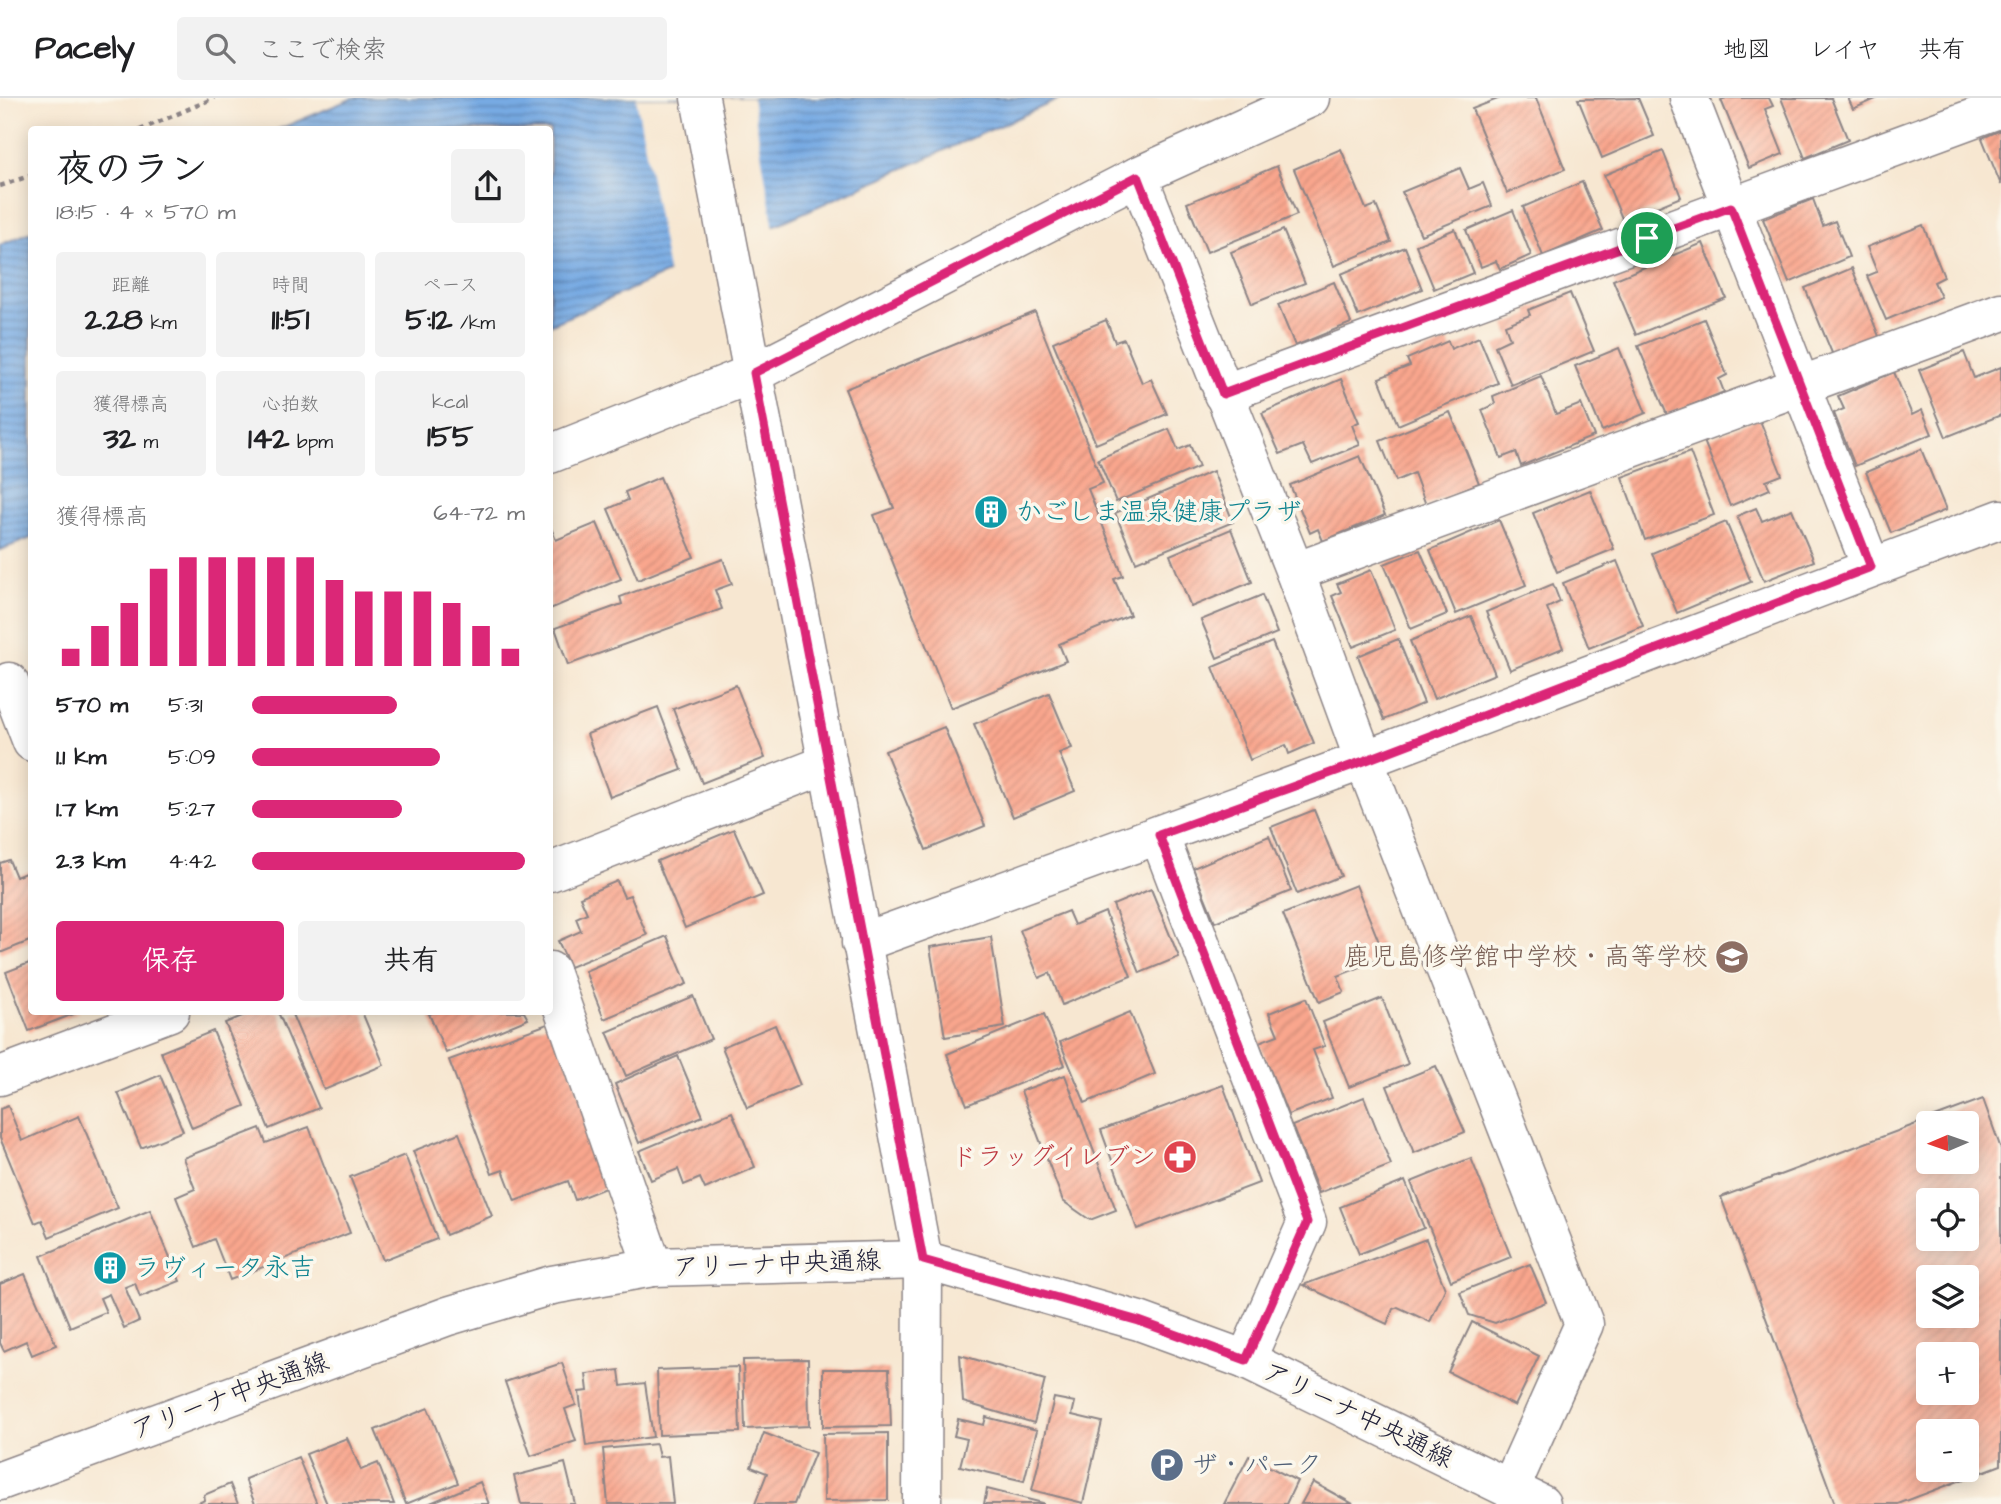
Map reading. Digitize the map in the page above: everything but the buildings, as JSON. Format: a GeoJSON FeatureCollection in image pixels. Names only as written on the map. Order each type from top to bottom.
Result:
{"type":"FeatureCollection","features":[{"type":"Feature","properties":{"kind":"street"},"geometry":{"type":"LineString","coordinates":[[699,98],[923,1260],[922,1504]]}},
{"type":"Feature","properties":{"kind":"street"},"geometry":{"type":"LineString","coordinates":[[553,453],[754,373],[1138,176],[1310,98]]}},
{"type":"Feature","properties":{"kind":"street"},"geometry":{"type":"LineString","coordinates":[[1689,98],[1871,567]]}},
{"type":"Feature","properties":{"kind":"street"},"geometry":{"type":"LineString","coordinates":[[1223,394],[2001,108]]}},
{"type":"Feature","properties":{"kind":"street"},"geometry":{"type":"LineString","coordinates":[[1138,176],[1295,572],[1364,761],[1584,1324],[1526,1497]]}},
{"type":"Feature","properties":{"kind":"street"},"geometry":{"type":"LineString","coordinates":[[1295,572],[2001,312]]}},
{"type":"Feature","properties":{"kind":"street"},"geometry":{"type":"LineString","coordinates":[[862,943],[1364,761],[2001,519]]}},
{"type":"Feature","properties":{"kind":"street"},"geometry":{"type":"LineString","coordinates":[[13,680],[28,729]]}},
{"type":"Feature","properties":{"kind":"street"},"geometry":{"type":"LineString","coordinates":[[553,871],[828,764]]}},
{"type":"Feature","properties":{"kind":"street"},"geometry":{"type":"LineString","coordinates":[[1159,835],[1307,1222],[1246,1360]]}},
{"type":"Feature","properties":{"kind":"street"},"geometry":{"type":"LineString","coordinates":[[553,980],[653,1267]]}},
{"type":"Feature","properties":{"kind":"street"},"geometry":{"type":"LineString","coordinates":[[0,1076],[147,1015]]}},
{"type":"Feature","properties":{"kind":"street","name":"アリーナ中央通線"},"geometry":{"type":"LineString","coordinates":[[0,1481],[448,1316],[551,1285],[653,1267],[923,1260],[1139,1321],[1246,1360],[1526,1497]]}},
{"type":"Feature","properties":{"kind":"path"},"geometry":{"type":"LineString","coordinates":[[149,126],[214,98]]}},
{"type":"Feature","properties":{"kind":"path"},"geometry":{"type":"LineString","coordinates":[[0,186],[28,176]]}},
{"type":"Feature","properties":{"kind":"water"},"geometry":{"type":"Polygon","coordinates":[[[353,98],[1062,98],[553,324],[553,126],[286,126],[353,98]]]}},
{"type":"Feature","properties":{"kind":"water"},"geometry":{"type":"Polygon","coordinates":[[[28,233],[28,539],[0,550],[0,245],[28,233]]]}},
{"type":"Feature","properties":{"kind":"pier"},"geometry":{"type":"Polygon","coordinates":[[[636,98],[752,98],[774,230],[669,276],[636,98]]]}},
{"type":"Feature","properties":{"kind":"place","name":"かごしま温泉健康プラザ"},"geometry":{"type":"Point","coordinates":[991,512]}},
{"type":"Feature","properties":{"kind":"place","name":"鹿児島修学館中学校・高等学校"},"geometry":{"type":"Point","coordinates":[1732,957]}},
{"type":"Feature","properties":{"kind":"place","name":"ドラッグイレブン"},"geometry":{"type":"Point","coordinates":[1180,1157]}},
{"type":"Feature","properties":{"kind":"place","name":"ラヴィータ永吉"},"geometry":{"type":"Point","coordinates":[110,1268]}},
{"type":"Feature","properties":{"kind":"place","name":"ザ・パーク"},"geometry":{"type":"Point","coordinates":[1167,1465]}},
{"type":"Feature","properties":{"kind":"route"},"geometry":{"type":"LineString","coordinates":[[1138,176],[1223,394],[1647,238],[1731,207],[1871,567],[1364,761],[1159,835],[1307,1222],[1246,1360],[1139,1321],[923,1260],[754,373],[1138,176]]}}]}
